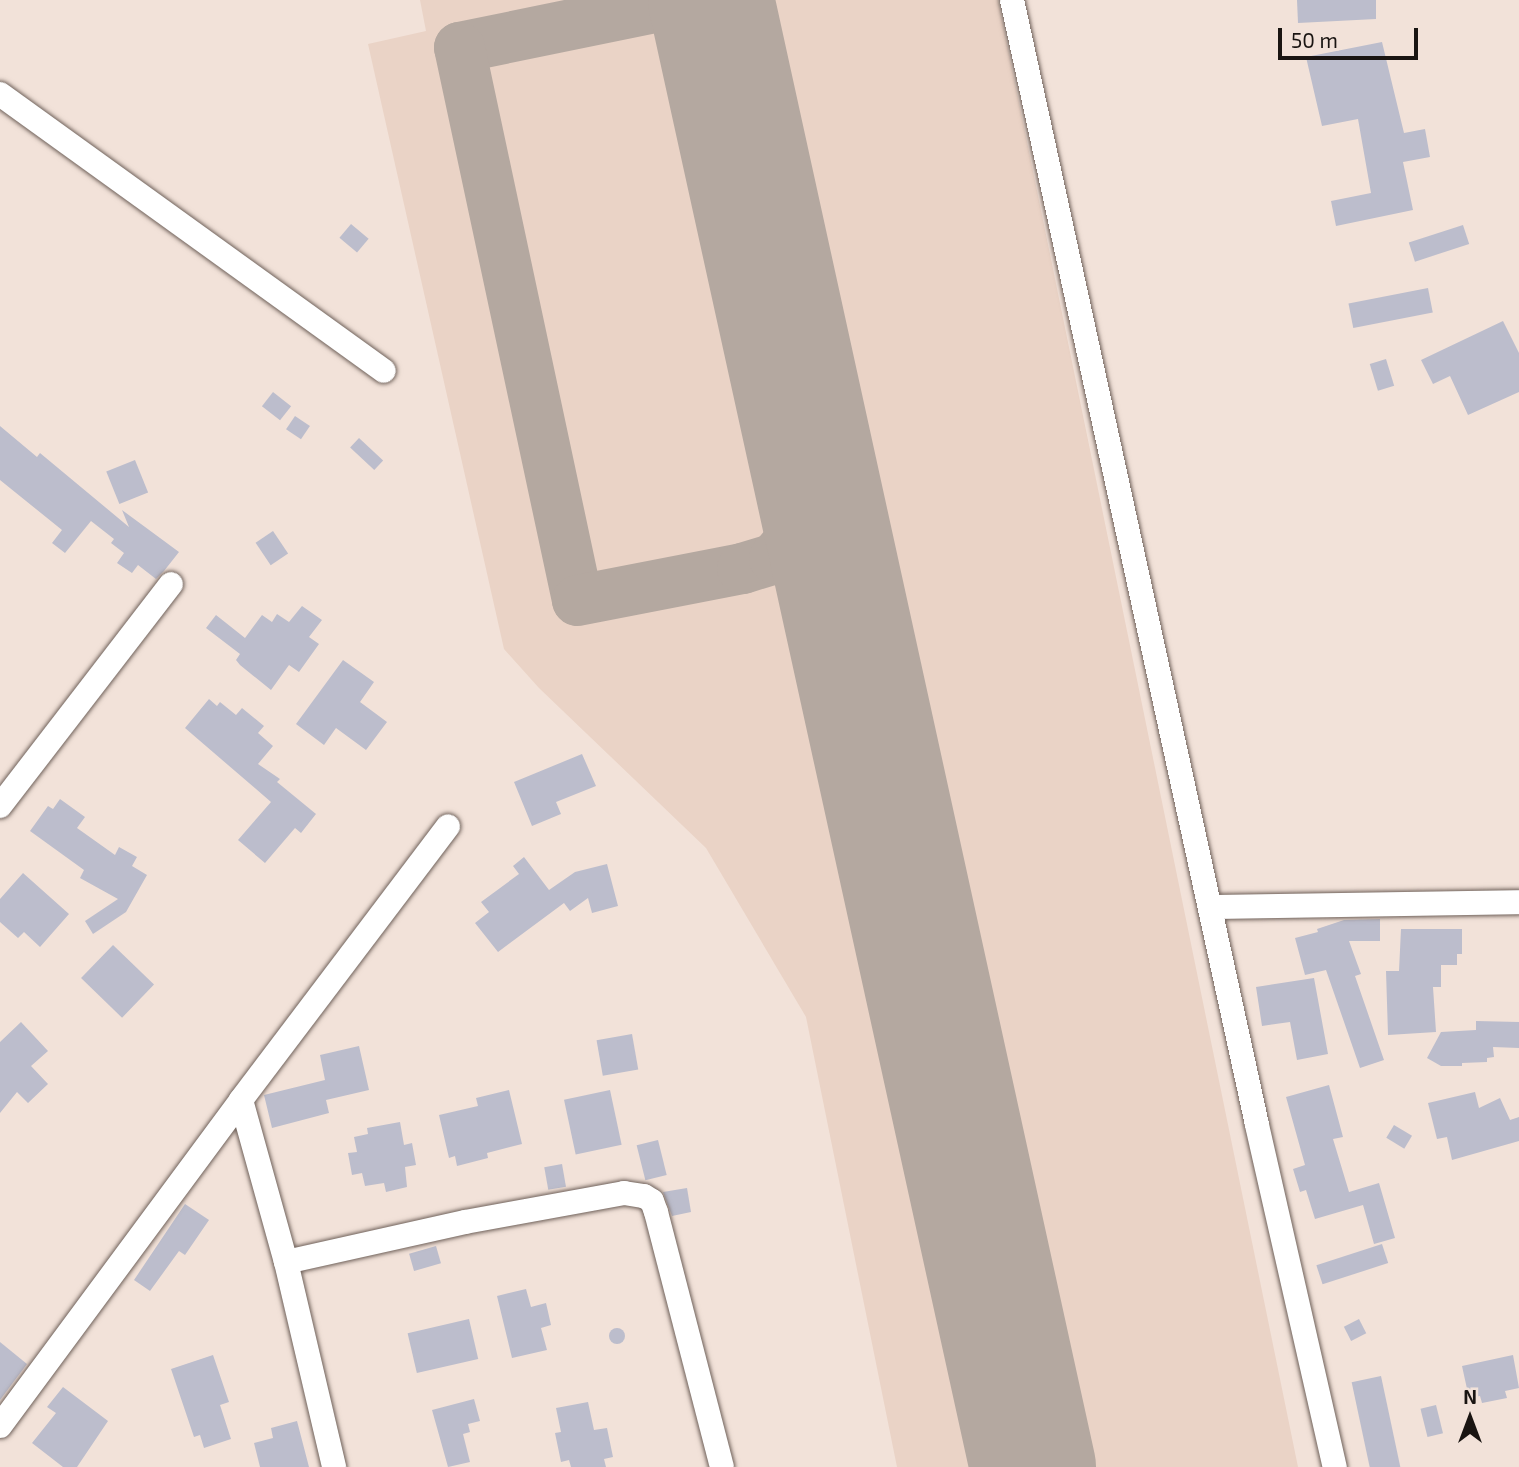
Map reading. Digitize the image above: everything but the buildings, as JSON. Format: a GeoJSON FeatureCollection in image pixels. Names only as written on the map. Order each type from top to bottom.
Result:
{"type":"FeatureCollection","features":[{"type":"Feature","properties":{"kind":"street"},"geometry":{"type":"LineString","coordinates":[[1012,0],[1335,1467]]}},
{"type":"Feature","properties":{"kind":"street"},"geometry":{"type":"LineString","coordinates":[[0,94],[384,371]]}},
{"type":"Feature","properties":{"kind":"street"},"geometry":{"type":"LineString","coordinates":[[0,806],[171,584]]}},
{"type":"Feature","properties":{"kind":"street"},"geometry":{"type":"LineString","coordinates":[[0,1426],[241,1100],[448,827]]}},
{"type":"Feature","properties":{"kind":"street"},"geometry":{"type":"LineString","coordinates":[[1211,908],[1519,902]]}},
{"type":"Feature","properties":{"kind":"street"},"geometry":{"type":"LineString","coordinates":[[241,1100],[286,1262],[334,1467]]}},
{"type":"Feature","properties":{"kind":"street"},"geometry":{"type":"LineString","coordinates":[[286,1262],[465,1222],[624,1193],[644,1196],[652,1201],[656,1212],[722,1467]]}},
{"type":"Feature","properties":{"kind":"shaded area"},"geometry":{"type":"Polygon","coordinates":[[[420,0],[998,0],[1298,1467],[897,1467],[806,1017],[706,848],[539,688],[504,649],[368,44],[426,31],[420,0]]]}},
{"type":"Feature","properties":{"kind":"taxiway"},"geometry":{"type":"LineString","coordinates":[[661,0],[654,7],[459,47],[577,600],[742,568],[774,558],[801,526]]}},
{"type":"Feature","properties":{"kind":"runway"},"geometry":{"type":"LineString","coordinates":[[711,0],[1033,1467]]}}]}
